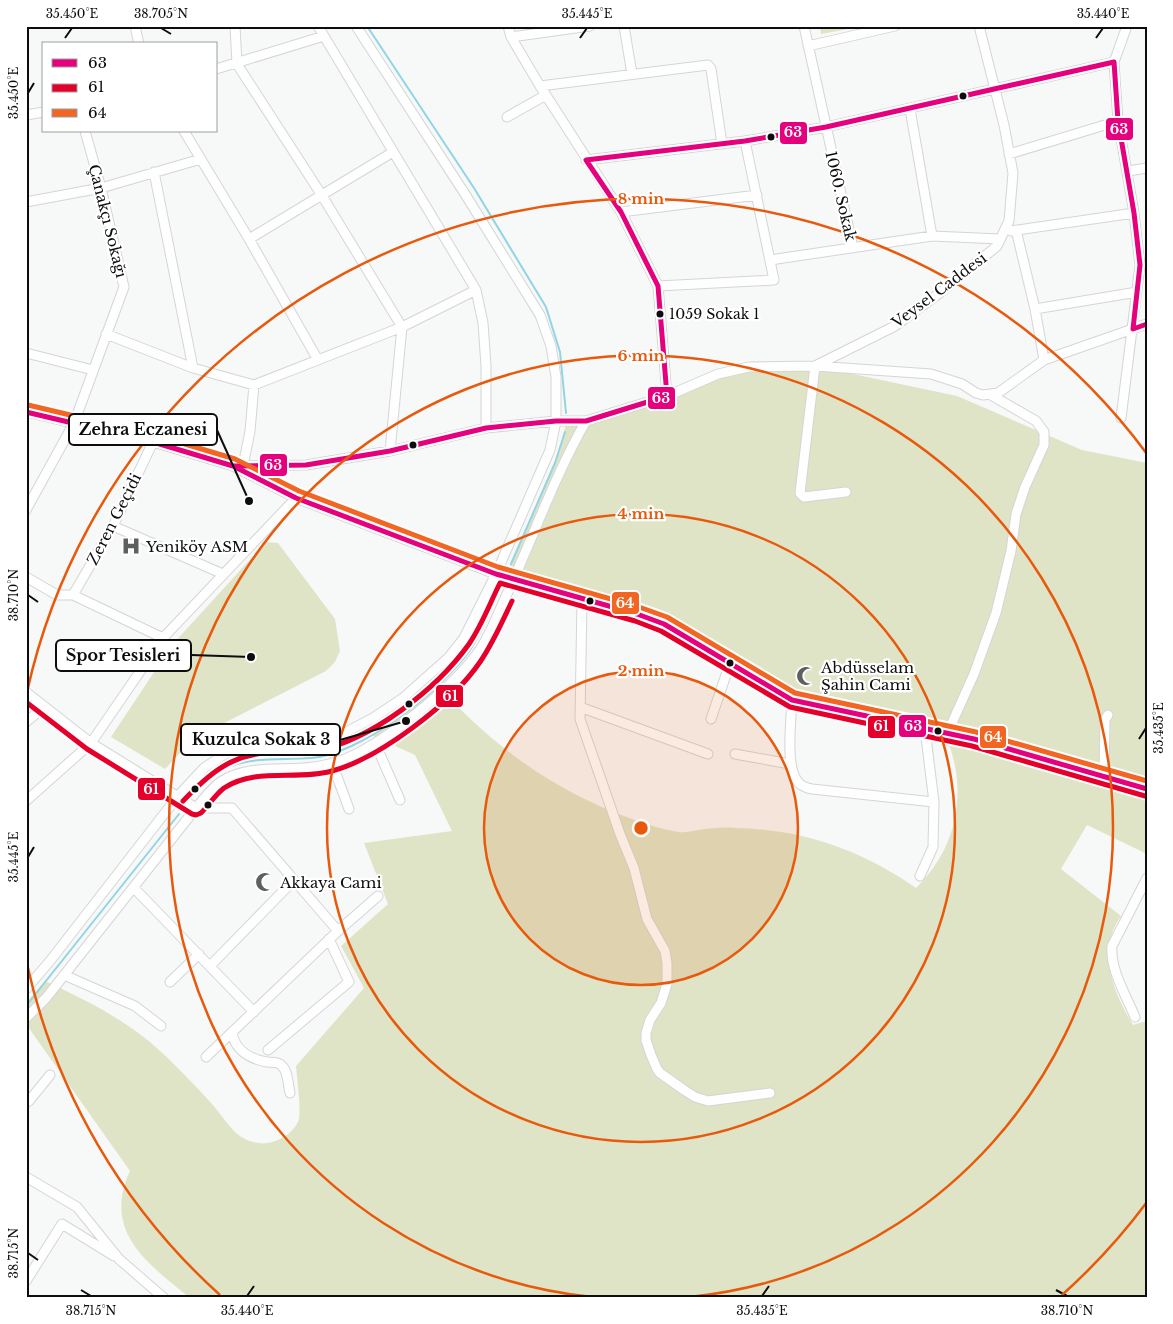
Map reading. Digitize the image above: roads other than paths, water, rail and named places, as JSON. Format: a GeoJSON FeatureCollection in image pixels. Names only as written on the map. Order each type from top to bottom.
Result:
{"type":"FeatureCollection","features":[{"type":"Feature","properties":{"kind":"street"},"geometry":{"type":"LineString","coordinates":[[135,26],[139,42]]}},
{"type":"Feature","properties":{"kind":"street"},"geometry":{"type":"LineString","coordinates":[[235,26],[237,64],[321,194],[402,328],[390,451]]}},
{"type":"Feature","properties":{"kind":"street"},"geometry":{"type":"LineString","coordinates":[[318,26],[476,290],[483,323],[486,366],[486,428]]}},
{"type":"Feature","properties":{"kind":"street"},"geometry":{"type":"LineString","coordinates":[[26,989],[50,961],[178,796],[204,768],[225,754],[252,747],[313,744],[331,740],[373,718],[403,698],[449,657],[464,638],[496,574],[550,450],[556,421],[556,377],[551,346],[540,315],[466,194],[356,26]]}},
{"type":"Feature","properties":{"kind":"street"},"geometry":{"type":"LineString","coordinates":[[508,26],[511,37],[540,86],[620,212],[658,286],[667,396]]}},
{"type":"Feature","properties":{"kind":"street"},"geometry":{"type":"LineString","coordinates":[[511,37],[590,26]]}},
{"type":"Feature","properties":{"kind":"street"},"geometry":{"type":"LineString","coordinates":[[624,26],[632,74]]}},
{"type":"Feature","properties":{"kind":"street","name":"1060. Sokak"},"geometry":{"type":"LineString","coordinates":[[804,26],[853,248]]}},
{"type":"Feature","properties":{"kind":"street"},"geometry":{"type":"LineString","coordinates":[[808,46],[895,26]]}},
{"type":"Feature","properties":{"kind":"street","name":"Veysel Caddesi"},"geometry":{"type":"LineString","coordinates":[[233,466],[306,465],[390,451],[486,428],[586,420],[667,396],[718,374],[750,367],[815,366],[895,326],[941,292],[997,246],[1010,221],[1013,173],[1004,125],[979,26]]}},
{"type":"Feature","properties":{"kind":"street"},"geometry":{"type":"LineString","coordinates":[[1121,418],[1140,265],[1128,171],[1118,121],[1114,62],[1127,26]]}},
{"type":"Feature","properties":{"kind":"street"},"geometry":{"type":"LineString","coordinates":[[218,69],[324,36]]}},
{"type":"Feature","properties":{"kind":"street"},"geometry":{"type":"LineString","coordinates":[[586,160],[745,141],[826,127],[1114,62]]}},
{"type":"Feature","properties":{"kind":"street"},"geometry":{"type":"LineString","coordinates":[[540,86],[706,65],[711,70],[722,144]]}},
{"type":"Feature","properties":{"kind":"street"},"geometry":{"type":"LineString","coordinates":[[507,117],[546,95]]}},
{"type":"Feature","properties":{"kind":"street"},"geometry":{"type":"LineString","coordinates":[[910,109],[932,236]]}},
{"type":"Feature","properties":{"kind":"street"},"geometry":{"type":"LineString","coordinates":[[27,112],[42,112]]}},
{"type":"Feature","properties":{"kind":"street"},"geometry":{"type":"LineString","coordinates":[[1009,154],[1118,121]]}},
{"type":"Feature","properties":{"kind":"street","name":"Çanakçı Sokağı"},"geometry":{"type":"LineString","coordinates":[[28,505],[74,423],[124,287],[101,188],[85,132]]}},
{"type":"Feature","properties":{"kind":"street"},"geometry":{"type":"LineString","coordinates":[[185,132],[249,239],[318,360]]}},
{"type":"Feature","properties":{"kind":"street"},"geometry":{"type":"LineString","coordinates":[[658,286],[774,280],[745,141]]}},
{"type":"Feature","properties":{"kind":"street"},"geometry":{"type":"LineString","coordinates":[[249,239],[393,152]]}},
{"type":"Feature","properties":{"kind":"street"},"geometry":{"type":"LineString","coordinates":[[26,202],[101,188],[201,159]]}},
{"type":"Feature","properties":{"kind":"street"},"geometry":{"type":"LineString","coordinates":[[1128,171],[1147,168]]}},
{"type":"Feature","properties":{"kind":"street"},"geometry":{"type":"LineString","coordinates":[[154,172],[193,368]]}},
{"type":"Feature","properties":{"kind":"street"},"geometry":{"type":"LineString","coordinates":[[620,212],[757,195]]}},
{"type":"Feature","properties":{"kind":"street"},"geometry":{"type":"LineString","coordinates":[[770,260],[932,236],[1002,235],[1016,230],[1134,212]]}},
{"type":"Feature","properties":{"kind":"street"},"geometry":{"type":"LineString","coordinates":[[1016,230],[1035,309],[1044,360]]}},
{"type":"Feature","properties":{"kind":"street"},"geometry":{"type":"LineString","coordinates":[[106,334],[193,368],[254,385],[402,328],[476,290]]}},
{"type":"Feature","properties":{"kind":"street"},"geometry":{"type":"LineString","coordinates":[[1035,309],[1137,292]]}},
{"type":"Feature","properties":{"kind":"street"},"geometry":{"type":"LineString","coordinates":[[991,395],[998,393],[1044,360],[1147,324]]}},
{"type":"Feature","properties":{"kind":"street"},"geometry":{"type":"LineString","coordinates":[[26,353],[93,370]]}},
{"type":"Feature","properties":{"kind":"street"},"geometry":{"type":"LineString","coordinates":[[846,492],[804,496],[800,494],[815,366],[931,374],[962,384],[976,393],[991,395],[1036,421],[1041,426],[1046,439],[1025,487],[1016,514],[1011,550],[996,613],[974,674],[947,734]]}},
{"type":"Feature","properties":{"kind":"street"},"geometry":{"type":"LineString","coordinates":[[243,466],[250,431],[254,385]]}},
{"type":"Feature","properties":{"kind":"street"},"geometry":{"type":"LineString","coordinates":[[26,412],[153,442],[233,466],[296,498],[496,574],[582,600],[637,614],[664,624],[792,700],[974,740],[1147,788]]}},
{"type":"Feature","properties":{"kind":"street"},"geometry":{"type":"LineString","coordinates":[[26,1018],[41,1004],[213,788],[231,776],[250,771],[303,768],[332,764],[349,757],[375,743],[400,725],[430,701],[468,665],[487,636],[564,462],[586,420]]}},
{"type":"Feature","properties":{"kind":"street","name":"Zeren Geçidi"},"geometry":{"type":"LineString","coordinates":[[73,595],[112,526],[153,442]]}},
{"type":"Feature","properties":{"kind":"street"},"geometry":{"type":"LineString","coordinates":[[26,801],[91,743],[163,638],[296,498]]}},
{"type":"Feature","properties":{"kind":"street"},"geometry":{"type":"LineString","coordinates":[[112,526],[223,574]]}},
{"type":"Feature","properties":{"kind":"street"},"geometry":{"type":"LineString","coordinates":[[26,577],[57,595],[73,595],[163,638]]}},
{"type":"Feature","properties":{"kind":"street"},"geometry":{"type":"LineString","coordinates":[[582,600],[580,719],[620,834],[634,868],[647,919],[665,951],[667,964],[666,984],[661,1003],[650,1020],[646,1033],[646,1040],[657,1069],[684,1090],[708,1101],[770,1093]]}},
{"type":"Feature","properties":{"kind":"street"},"geometry":{"type":"LineString","coordinates":[[711,719],[730,664]]}},
{"type":"Feature","properties":{"kind":"street"},"geometry":{"type":"LineString","coordinates":[[26,692],[91,743],[196,808],[232,808],[338,931]]}},
{"type":"Feature","properties":{"kind":"street"},"geometry":{"type":"LineString","coordinates":[[792,700],[790,764],[799,784],[812,789],[934,802]]}},
{"type":"Feature","properties":{"kind":"street"},"geometry":{"type":"LineString","coordinates":[[26,722],[44,707]]}},
{"type":"Feature","properties":{"kind":"street"},"geometry":{"type":"LineString","coordinates":[[580,708],[708,754]]}},
{"type":"Feature","properties":{"kind":"street"},"geometry":{"type":"LineString","coordinates":[[1104,776],[1105,720],[1108,714]]}},
{"type":"Feature","properties":{"kind":"street"},"geometry":{"type":"LineString","coordinates":[[920,876],[933,847],[934,802],[925,729]]}},
{"type":"Feature","properties":{"kind":"street"},"geometry":{"type":"LineString","coordinates":[[375,743],[400,800]]}},
{"type":"Feature","properties":{"kind":"street"},"geometry":{"type":"LineString","coordinates":[[735,754],[790,764]]}},
{"type":"Feature","properties":{"kind":"street"},"geometry":{"type":"LineString","coordinates":[[332,764],[349,809]]}},
{"type":"Feature","properties":{"kind":"street"},"geometry":{"type":"LineString","coordinates":[[1135,1017],[1111,956],[1112,946],[1147,878]]}},
{"type":"Feature","properties":{"kind":"street"},"geometry":{"type":"LineString","coordinates":[[210,966],[294,880]]}},
{"type":"Feature","properties":{"kind":"street"},"geometry":{"type":"LineString","coordinates":[[134,888],[254,1012]]}},
{"type":"Feature","properties":{"kind":"street"},"geometry":{"type":"LineString","coordinates":[[206,1057],[329,939],[378,896]]}},
{"type":"Feature","properties":{"kind":"street"},"geometry":{"type":"LineString","coordinates":[[268,1050],[349,982],[329,939]]}},
{"type":"Feature","properties":{"kind":"street"},"geometry":{"type":"LineString","coordinates":[[170,982],[199,954]]}},
{"type":"Feature","properties":{"kind":"street"},"geometry":{"type":"LineString","coordinates":[[64,975],[135,1006],[161,1026]]}},
{"type":"Feature","properties":{"kind":"street"},"geometry":{"type":"LineString","coordinates":[[232,1034],[237,1047],[242,1052],[265,1062],[275,1062],[282,1065],[286,1071],[290,1093]]}},
{"type":"Feature","properties":{"kind":"street"},"geometry":{"type":"LineString","coordinates":[[26,1102],[30,1101],[50,1075]]}},
{"type":"Feature","properties":{"kind":"street"},"geometry":{"type":"LineString","coordinates":[[27,1179],[78,1207],[119,1259]]}},
{"type":"Feature","properties":{"kind":"street"},"geometry":{"type":"LineString","coordinates":[[26,1281],[62,1224],[119,1259],[163,1298]]}},
{"type":"Feature","properties":{"kind":"waterway"},"geometry":{"type":"LineString","coordinates":[[367,26],[474,188],[546,307],[560,352],[566,413]]}},
{"type":"Feature","properties":{"kind":"waterway"},"geometry":{"type":"LineString","coordinates":[[511,564],[555,463],[565,432]]}},
{"type":"Feature","properties":{"kind":"waterway"},"geometry":{"type":"LineString","coordinates":[[210,777],[234,765],[247,762],[312,758],[332,754],[354,745],[377,732],[421,700],[457,666],[479,635],[500,589]]}},
{"type":"Feature","properties":{"kind":"waterway"},"geometry":{"type":"LineString","coordinates":[[26,1006],[179,814]]}},
{"type":"Feature","properties":{"kind":"place","name":"1059 Sokak 1"},"geometry":{"type":"Point","coordinates":[660,314]}},
{"type":"Feature","properties":{"kind":"place","name":"Zehra Eczanesi"},"geometry":{"type":"Point","coordinates":[249,501]}},
{"type":"Feature","properties":{"kind":"place","name":"Yeniköy ASM"},"geometry":{"type":"Point","coordinates":[131,546]}},
{"type":"Feature","properties":{"kind":"place","name":"Spor Tesisleri"},"geometry":{"type":"Point","coordinates":[251,657]}},
{"type":"Feature","properties":{"kind":"place","name":"Abdüsselam Şahin Cami"},"geometry":{"type":"Point","coordinates":[806,676]}},
{"type":"Feature","properties":{"kind":"place","name":"Kuzulca Sokak 3"},"geometry":{"type":"Point","coordinates":[406,721]}},
{"type":"Feature","properties":{"kind":"place","name":"Akkaya Cami"},"geometry":{"type":"Point","coordinates":[265,882]}}]}
